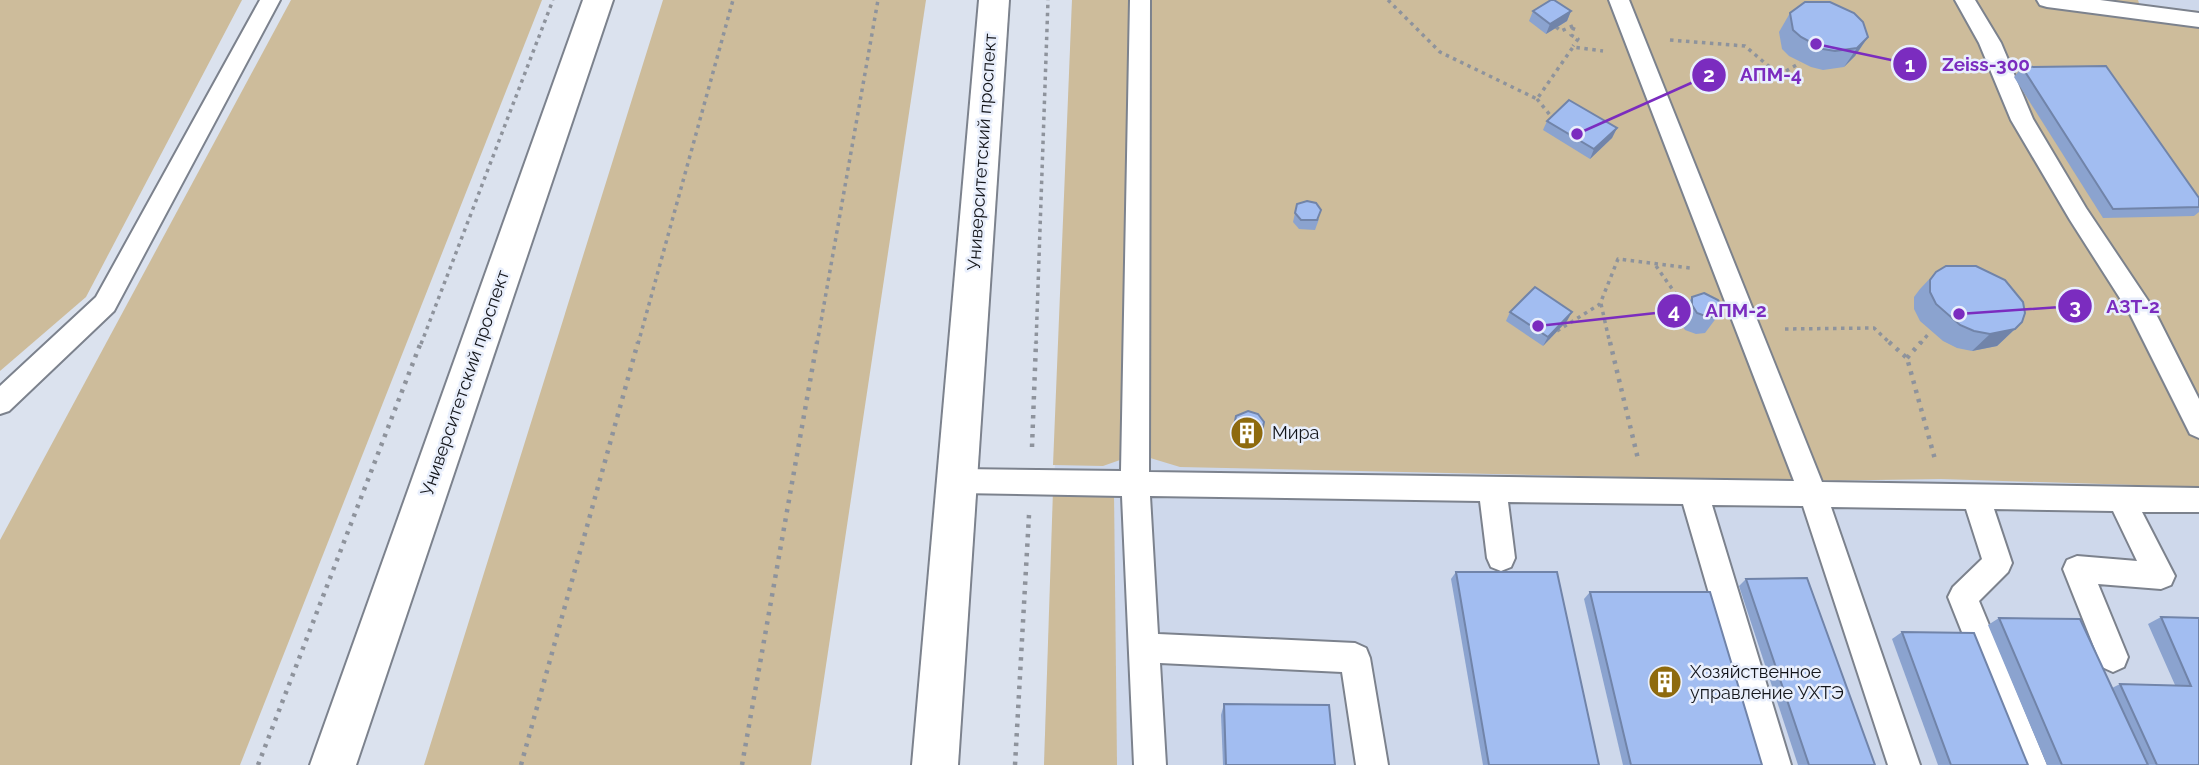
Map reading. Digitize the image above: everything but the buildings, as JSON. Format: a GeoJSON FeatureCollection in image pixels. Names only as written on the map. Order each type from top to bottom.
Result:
{"type":"FeatureCollection","features":[{"type":"Feature","properties":{"kind":"main road","name":"Университетский проспект"},"geometry":{"type":"LineString","coordinates":[[333,765],[598,0]]}},
{"type":"Feature","properties":{"kind":"main road","name":"Университетский проспект"},"geometry":{"type":"LineString","coordinates":[[935,765],[959,481],[993,0]]}},
{"type":"Feature","properties":{"kind":"lane"},"geometry":{"type":"LineString","coordinates":[[0,402],[105,304],[270,0]]}},
{"type":"Feature","properties":{"kind":"lane"},"geometry":{"type":"LineString","coordinates":[[1140,0],[1135,484],[1150,765]]}},
{"type":"Feature","properties":{"kind":"lane"},"geometry":{"type":"LineString","coordinates":[[1619,0],[1813,494],[1904,765]]}},
{"type":"Feature","properties":{"kind":"lane"},"geometry":{"type":"LineString","coordinates":[[1965,0],[1990,43],[2022,120],[2078,214],[2140,308],[2199,426]]}},
{"type":"Feature","properties":{"kind":"lane"},"geometry":{"type":"LineString","coordinates":[[2048,0],[2199,20]]}},
{"type":"Feature","properties":{"kind":"lane"},"geometry":{"type":"LineString","coordinates":[[959,481],[2199,500]]}},
{"type":"Feature","properties":{"kind":"lane"},"geometry":{"type":"LineString","coordinates":[[1493,489],[1502,558]]}},
{"type":"Feature","properties":{"kind":"lane"},"geometry":{"type":"LineString","coordinates":[[1694,494],[1775,765]]}},
{"type":"Feature","properties":{"kind":"lane"},"geometry":{"type":"LineString","coordinates":[[1961,495],[1992,537],[1998,563],[1964,597],[2031,765]]}},
{"type":"Feature","properties":{"kind":"lane"},"geometry":{"type":"LineString","coordinates":[[2113,657],[2077,569],[2161,576],[2136,532],[2123,500]]}},
{"type":"Feature","properties":{"kind":"lane"},"geometry":{"type":"LineString","coordinates":[[1143,649],[1355,658],[1372,765]]}},
{"type":"Feature","properties":{"kind":"path"},"geometry":{"type":"LineString","coordinates":[[258,765],[553,0]]}},
{"type":"Feature","properties":{"kind":"path"},"geometry":{"type":"LineString","coordinates":[[521,765],[733,0]]}},
{"type":"Feature","properties":{"kind":"path"},"geometry":{"type":"LineString","coordinates":[[742,765],[878,0]]}},
{"type":"Feature","properties":{"kind":"path"},"geometry":{"type":"LineString","coordinates":[[1015,765],[1031,482],[1048,0]]}},
{"type":"Feature","properties":{"kind":"path"},"geometry":{"type":"LineString","coordinates":[[1388,0],[1440,52],[1537,99],[1554,120]]}},
{"type":"Feature","properties":{"kind":"path"},"geometry":{"type":"LineString","coordinates":[[1537,99],[1578,39],[1571,35],[1575,25],[1562,31],[1556,27]]}},
{"type":"Feature","properties":{"kind":"path"},"geometry":{"type":"LineString","coordinates":[[1634,38],[1745,46],[1779,75],[1800,63]]}},
{"type":"Feature","properties":{"kind":"path"},"geometry":{"type":"LineString","coordinates":[[1573,47],[1607,51]]}},
{"type":"Feature","properties":{"kind":"path"},"geometry":{"type":"LineString","coordinates":[[1557,331],[1600,303],[1618,259],[1656,266],[1726,271]]}},
{"type":"Feature","properties":{"kind":"path"},"geometry":{"type":"LineString","coordinates":[[1656,266],[1687,310]]}},
{"type":"Feature","properties":{"kind":"path"},"geometry":{"type":"LineString","coordinates":[[1600,303],[1643,478],[1643,491]]}},
{"type":"Feature","properties":{"kind":"path"},"geometry":{"type":"LineString","coordinates":[[1749,330],[1874,328],[1908,358],[1961,495]]}},
{"type":"Feature","properties":{"kind":"path"},"geometry":{"type":"LineString","coordinates":[[1908,358],[1930,332]]}},
{"type":"Feature","properties":{"kind":"shaded area"},"geometry":{"type":"Polygon","coordinates":[[[0,0],[242,0],[86,297],[0,371],[0,0]]]}},
{"type":"Feature","properties":{"kind":"shaded area"},"geometry":{"type":"Polygon","coordinates":[[[291,0],[542,0],[240,765],[0,765],[0,540],[291,0]]]}},
{"type":"Feature","properties":{"kind":"shaded area"},"geometry":{"type":"Polygon","coordinates":[[[663,0],[926,0],[811,765],[424,765],[663,0]]]}},
{"type":"Feature","properties":{"kind":"shaded area"},"geometry":{"type":"Polygon","coordinates":[[[1072,0],[2199,0],[2199,765],[1044,765],[1072,0]]]}},
{"type":"Feature","properties":{"kind":"shaded area"},"geometry":{"type":"Polygon","coordinates":[[[1072,0],[2138,0],[2140,6],[2199,11],[2199,487],[1941,479],[1808,481],[1180,467],[1137,454],[1103,466],[1053,465],[1072,0]]]}},
{"type":"Feature","properties":{"kind":"shaded area"},"geometry":{"type":"Polygon","coordinates":[[[1053,490],[1114,492],[1117,765],[1044,765],[1053,490]]]}},
{"type":"Feature","properties":{"kind":"place","name":"Zeiss-300"},"geometry":{"type":"Point","coordinates":[1816,44]}},
{"type":"Feature","properties":{"kind":"place","name":"АПМ-4"},"geometry":{"type":"Point","coordinates":[1577,134]}},
{"type":"Feature","properties":{"kind":"place","name":"АЗТ-2"},"geometry":{"type":"Point","coordinates":[1959,314]}},
{"type":"Feature","properties":{"kind":"place","name":"АПМ-2"},"geometry":{"type":"Point","coordinates":[1538,326]}},
{"type":"Feature","properties":{"kind":"place","name":"Мира"},"geometry":{"type":"Point","coordinates":[1247,433]}},
{"type":"Feature","properties":{"kind":"place","name":"Хозяйственное управление УХТЭ"},"geometry":{"type":"Point","coordinates":[1665,682]}}]}
